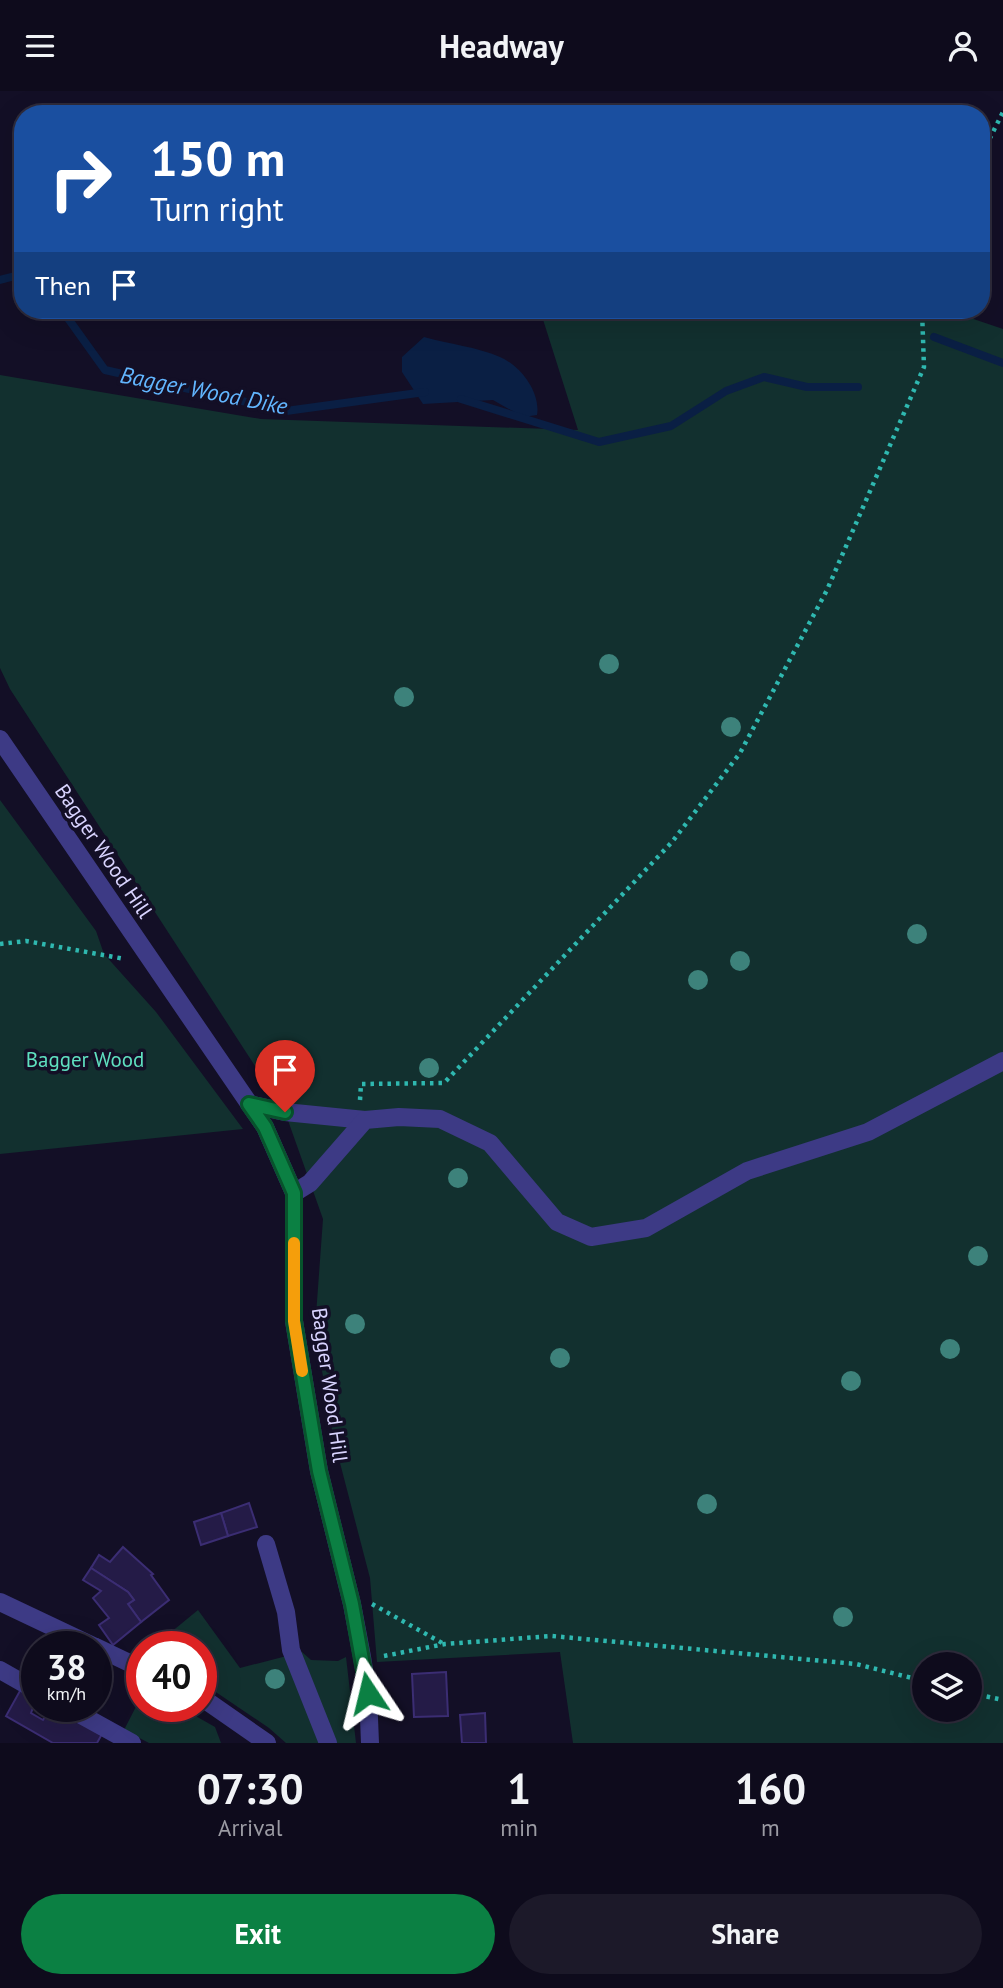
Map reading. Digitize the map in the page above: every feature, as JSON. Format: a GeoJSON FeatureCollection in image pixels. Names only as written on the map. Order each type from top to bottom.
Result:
{"type":"FeatureCollection","features":[{"type":"Feature","properties":{"kind":"street","name":"Bagger Wood Hill"},"geometry":{"type":"LineString","coordinates":[[0,739],[265,1127],[294,1193],[294,1321],[319,1471],[352,1604],[362,1657],[368,1693],[370,1743]]}},
{"type":"Feature","properties":{"kind":"street"},"geometry":{"type":"LineString","coordinates":[[249,1104],[285,1112],[359,1119],[440,1119],[490,1143],[557,1222],[591,1237],[646,1228],[747,1171],[868,1132],[1003,1061]]}},
{"type":"Feature","properties":{"kind":"street"},"geometry":{"type":"LineString","coordinates":[[294,1193],[310,1183],[359,1119]]}},
{"type":"Feature","properties":{"kind":"street"},"geometry":{"type":"LineString","coordinates":[[266,1545],[286,1612],[291,1650],[328,1743]]}},
{"type":"Feature","properties":{"kind":"street"},"geometry":{"type":"LineString","coordinates":[[0,1602],[62,1631]]}},
{"type":"Feature","properties":{"kind":"street"},"geometry":{"type":"LineString","coordinates":[[0,1670],[21,1682]]}},
{"type":"Feature","properties":{"kind":"street"},"geometry":{"type":"LineString","coordinates":[[217,1709],[262,1741]]}},
{"type":"Feature","properties":{"kind":"street"},"geometry":{"type":"LineString","coordinates":[[94,1722],[132,1743]]}},
{"type":"Feature","properties":{"kind":"path"},"geometry":{"type":"LineString","coordinates":[[990,138],[1003,112]]}},
{"type":"Feature","properties":{"kind":"path"},"geometry":{"type":"LineString","coordinates":[[359,1119],[361,1084],[444,1083],[672,842],[740,753],[827,590],[924,367],[922,319]]}},
{"type":"Feature","properties":{"kind":"path"},"geometry":{"type":"LineString","coordinates":[[0,944],[26,941],[104,954],[156,967]]}},
{"type":"Feature","properties":{"kind":"path"},"geometry":{"type":"LineString","coordinates":[[352,1604],[374,1604],[445,1644]]}},
{"type":"Feature","properties":{"kind":"path"},"geometry":{"type":"LineString","coordinates":[[362,1657],[377,1657],[445,1644],[552,1636],[856,1664],[912,1678]]}},
{"type":"Feature","properties":{"kind":"path"},"geometry":{"type":"LineString","coordinates":[[982,1696],[1003,1700]]}},
{"type":"Feature","properties":{"kind":"green space"},"geometry":{"type":"Polygon","coordinates":[[[543,319],[974,319],[1003,329],[1003,1743],[573,1743],[560,1652],[377,1662],[370,1578],[333,1436],[315,1329],[323,1219],[285,1112],[10,689],[0,668],[0,375],[261,419],[578,430],[543,319]]]}},
{"type":"Feature","properties":{"kind":"green space","name":"Bagger Wood"},"geometry":{"type":"Polygon","coordinates":[[[0,800],[96,931],[104,954],[156,1012],[243,1129],[0,1154],[0,800]]]}},
{"type":"Feature","properties":{"kind":"green space"},"geometry":{"type":"Polygon","coordinates":[[[198,1610],[213,1631],[172,1631],[198,1610]]]}},
{"type":"Feature","properties":{"kind":"green space"},"geometry":{"type":"Polygon","coordinates":[[[217,1636],[240,1668],[302,1652],[311,1660],[338,1661],[346,1657],[356,1743],[286,1743],[269,1728],[217,1693],[217,1636]]]}},
{"type":"Feature","properties":{"kind":"green space"},"geometry":{"type":"Polygon","coordinates":[[[128,1722],[206,1722],[215,1727],[221,1743],[149,1743],[124,1730],[128,1722]]]}},
{"type":"Feature","properties":{"kind":"water"},"geometry":{"type":"Polygon","coordinates":[[[424,337],[482,351],[508,361],[533,389],[537,415],[523,417],[493,400],[423,404],[402,372],[402,357],[424,337]]]}},
{"type":"Feature","properties":{"kind":"building"},"geometry":{"type":"Polygon","coordinates":[[[249,1503],[257,1527],[228,1536],[221,1513],[249,1503]]]}},
{"type":"Feature","properties":{"kind":"building"},"geometry":{"type":"Polygon","coordinates":[[[221,1513],[228,1536],[201,1545],[194,1522],[221,1513]]]}},
{"type":"Feature","properties":{"kind":"building"},"geometry":{"type":"Polygon","coordinates":[[[123,1547],[153,1574],[151,1575],[169,1600],[141,1622],[128,1604],[134,1600],[128,1592],[91,1568],[99,1555],[110,1562],[123,1547]]]}},
{"type":"Feature","properties":{"kind":"building"},"geometry":{"type":"Polygon","coordinates":[[[91,1568],[128,1592],[134,1600],[128,1604],[141,1622],[126,1631],[126,1634],[113,1645],[112,1631],[103,1631],[99,1625],[109,1618],[93,1598],[101,1591],[83,1580],[91,1568]]]}},
{"type":"Feature","properties":{"kind":"building"},"geometry":{"type":"Polygon","coordinates":[[[446,1672],[448,1716],[414,1717],[412,1674],[446,1672]]]}},
{"type":"Feature","properties":{"kind":"building"},"geometry":{"type":"Polygon","coordinates":[[[21,1689],[21,1722],[81,1722],[102,1734],[97,1743],[53,1743],[6,1716],[21,1689]]]}},
{"type":"Feature","properties":{"kind":"building"},"geometry":{"type":"Polygon","coordinates":[[[485,1713],[486,1743],[462,1743],[460,1715],[485,1713]]]}},
{"type":"Feature","properties":{"kind":"waterway","name":"Bagger Wood Dike"},"geometry":{"type":"LineString","coordinates":[[0,280],[14,276]]}},
{"type":"Feature","properties":{"kind":"waterway","name":"Bagger Wood Dike"},"geometry":{"type":"LineString","coordinates":[[68,319],[105,370],[286,411],[425,392]]}},
{"type":"Feature","properties":{"kind":"waterway","name":"Bagger Wood Dike"},"geometry":{"type":"LineString","coordinates":[[934,337],[1003,363]]}},
{"type":"Feature","properties":{"kind":"waterway","name":"Bagger Wood Dike"},"geometry":{"type":"LineString","coordinates":[[461,399],[599,442],[671,426],[726,391],[764,377],[807,387],[858,387]]}},
{"type":"Feature","properties":{"kind":"slow traffic"},"geometry":{"type":"LineString","coordinates":[[294,1243],[294,1321],[302,1371]]}},
{"type":"Feature","properties":{"kind":"route"},"geometry":{"type":"LineString","coordinates":[[285,1112],[249,1104],[265,1127],[294,1193],[294,1321],[319,1471],[352,1604],[368,1693]]}}]}
